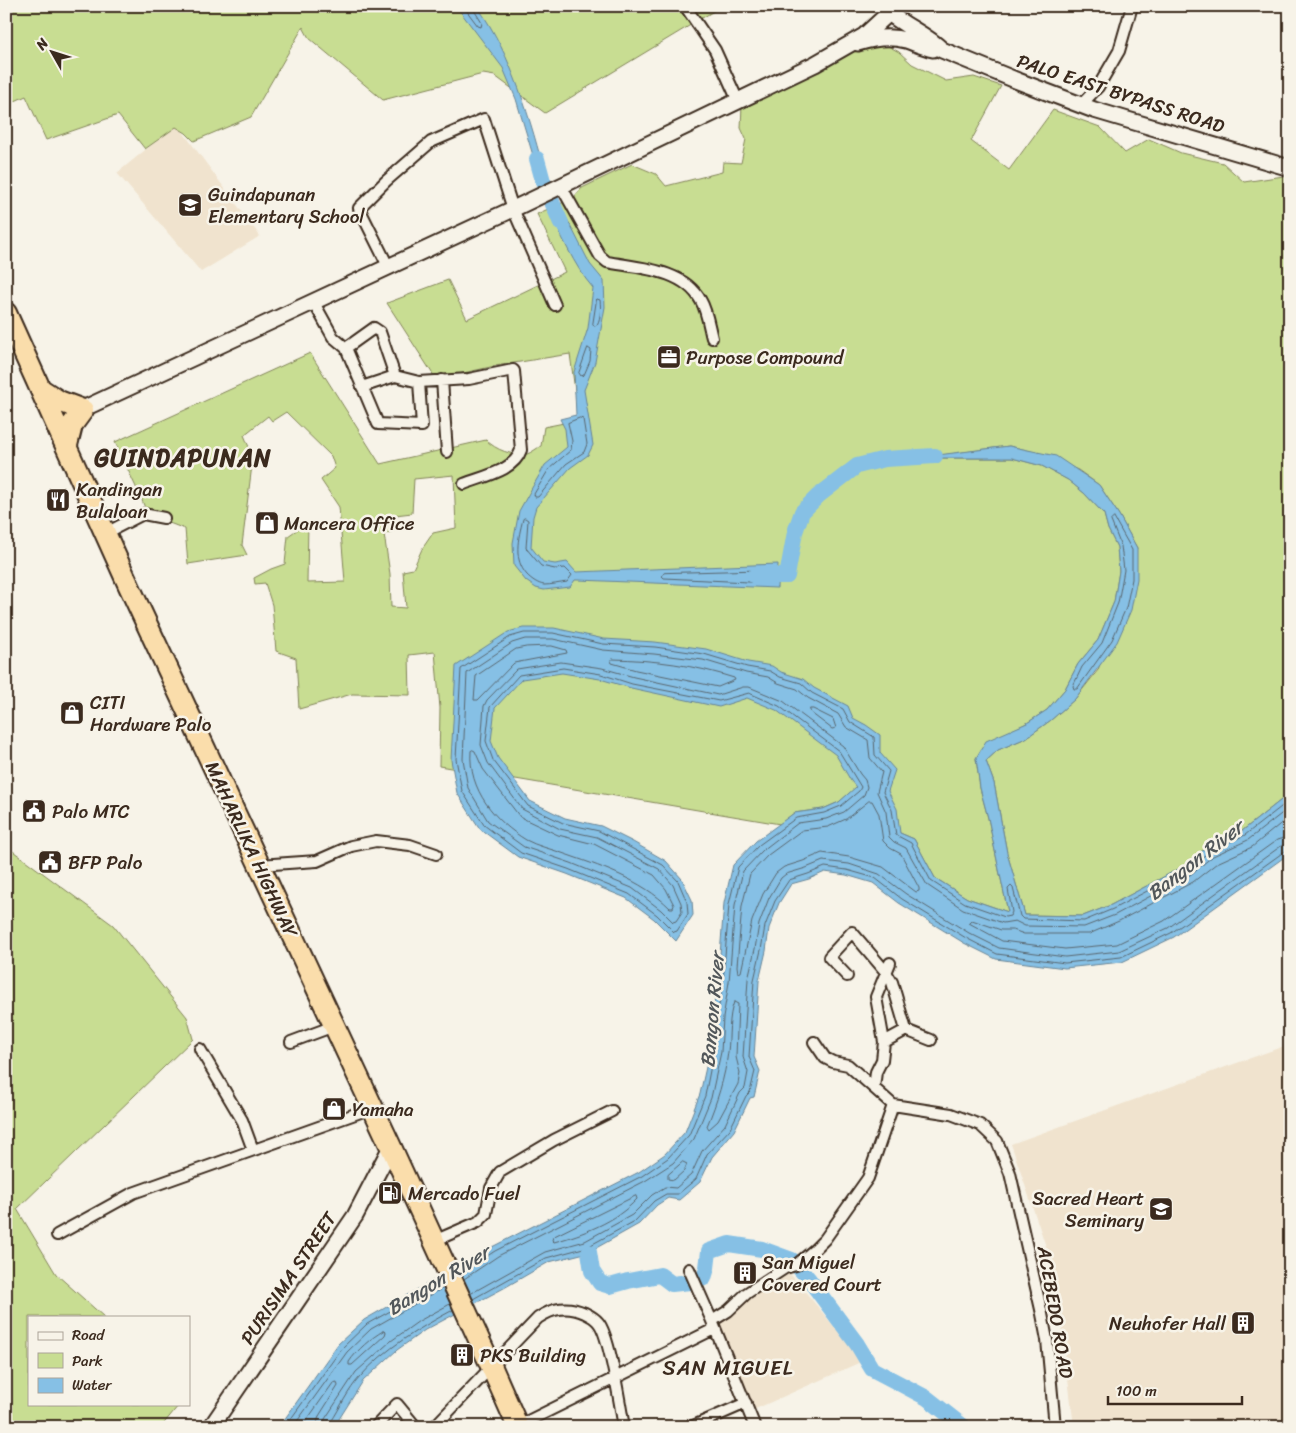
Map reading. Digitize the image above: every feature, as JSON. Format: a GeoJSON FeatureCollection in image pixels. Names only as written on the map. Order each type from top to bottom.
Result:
{"type":"FeatureCollection","features":[{"type":"Feature","properties":{"kind":"highway","name":"MAHARLIKA HIGHWAY"},"geometry":{"type":"LineString","coordinates":[[6,313],[259,865],[391,1147],[517,1426]]}},
{"type":"Feature","properties":{"kind":"highway"},"geometry":{"type":"LineString","coordinates":[[42,390],[59,402],[83,410],[72,425],[67,445]]}},
{"type":"Feature","properties":{"kind":"main road"},"geometry":{"type":"LineString","coordinates":[[56,422],[513,209],[738,101],[848,46],[877,25],[892,10]]}},
{"type":"Feature","properties":{"kind":"main road","name":"PALO EAST BYPASS ROAD"},"geometry":{"type":"LineString","coordinates":[[892,10],[909,28],[935,43],[942,50],[1018,82],[1081,105],[1290,168]]}},
{"type":"Feature","properties":{"kind":"main road"},"geometry":{"type":"LineString","coordinates":[[877,25],[876,33],[890,38]]}},
{"type":"Feature","properties":{"kind":"main road","name":"PALO EAST BYPASS ROAD"},"geometry":{"type":"LineString","coordinates":[[848,46],[867,40],[890,38],[908,41],[931,50],[942,50]]}},
{"type":"Feature","properties":{"kind":"main road","name":"PURISIMA STREET"},"geometry":{"type":"LineString","coordinates":[[211,1427],[356,1216],[391,1147]]}},
{"type":"Feature","properties":{"kind":"street"},"geometry":{"type":"LineString","coordinates":[[685,6],[715,50],[738,101]]}},
{"type":"Feature","properties":{"kind":"street"},"geometry":{"type":"LineString","coordinates":[[1081,105],[1098,87],[1119,51],[1132,6]]}},
{"type":"Feature","properties":{"kind":"street"},"geometry":{"type":"LineString","coordinates":[[388,266],[359,208],[386,181],[431,142],[484,118],[513,209],[555,305]]}},
{"type":"Feature","properties":{"kind":"street"},"geometry":{"type":"LineString","coordinates":[[559,187],[600,256],[607,262],[670,275],[689,285],[701,301],[712,338]]}},
{"type":"Feature","properties":{"kind":"street"},"geometry":{"type":"LineString","coordinates":[[313,302],[333,337],[346,348],[378,424],[422,426],[419,382]]}},
{"type":"Feature","properties":{"kind":"street"},"geometry":{"type":"LineString","coordinates":[[346,348],[374,328],[377,329],[380,332],[395,376]]}},
{"type":"Feature","properties":{"kind":"street"},"geometry":{"type":"LineString","coordinates":[[362,387],[395,376],[419,382],[469,379],[513,370],[521,450],[518,459],[511,465],[464,484]]}},
{"type":"Feature","properties":{"kind":"street"},"geometry":{"type":"LineString","coordinates":[[442,380],[447,452]]}},
{"type":"Feature","properties":{"kind":"street"},"geometry":{"type":"LineString","coordinates":[[106,532],[143,514],[164,518]]}},
{"type":"Feature","properties":{"kind":"street"},"geometry":{"type":"LineString","coordinates":[[259,865],[316,861],[351,846],[376,841],[410,844],[436,854]]}},
{"type":"Feature","properties":{"kind":"street"},"geometry":{"type":"LineString","coordinates":[[847,976],[829,957],[852,932],[888,967],[906,1030]]}},
{"type":"Feature","properties":{"kind":"street"},"geometry":{"type":"LineString","coordinates":[[874,1088],[876,1072],[882,1060],[884,1042],[876,997],[888,967]]}},
{"type":"Feature","properties":{"kind":"street"},"geometry":{"type":"LineString","coordinates":[[291,1042],[334,1026]]}},
{"type":"Feature","properties":{"kind":"street"},"geometry":{"type":"LineString","coordinates":[[884,1042],[906,1030],[932,1040]]}},
{"type":"Feature","properties":{"kind":"street"},"geometry":{"type":"LineString","coordinates":[[517,1426],[614,1378],[713,1325],[747,1292],[785,1268],[796,1265],[825,1239],[868,1178],[892,1105],[848,1065],[825,1058],[814,1042]]}},
{"type":"Feature","properties":{"kind":"street"},"geometry":{"type":"LineString","coordinates":[[200,1049],[242,1120],[254,1150]]}},
{"type":"Feature","properties":{"kind":"street","name":"ACEBEDO ROAD"},"geometry":{"type":"LineString","coordinates":[[892,1105],[951,1114],[980,1125],[997,1140],[1010,1173],[1031,1258],[1032,1275],[1047,1340],[1056,1427]]}},
{"type":"Feature","properties":{"kind":"street"},"geometry":{"type":"LineString","coordinates":[[57,1235],[133,1193],[372,1108]]}},
{"type":"Feature","properties":{"kind":"street"},"geometry":{"type":"LineString","coordinates":[[434,1241],[478,1222],[486,1214],[491,1188],[500,1172],[554,1140],[612,1111]]}},
{"type":"Feature","properties":{"kind":"street"},"geometry":{"type":"LineString","coordinates":[[690,1269],[755,1427]]}},
{"type":"Feature","properties":{"kind":"street"},"geometry":{"type":"LineString","coordinates":[[434,1427],[538,1318],[549,1310],[563,1308],[578,1310],[598,1322],[604,1333],[624,1427]]}},
{"type":"Feature","properties":{"kind":"street"},"geometry":{"type":"LineString","coordinates":[[690,1427],[746,1403]]}},
{"type":"Feature","properties":{"kind":"street"},"geometry":{"type":"LineString","coordinates":[[376,1427],[397,1404],[416,1427]]}},
{"type":"Feature","properties":{"kind":"shaded area","name":"Guindapunan Elementary School"},"geometry":{"type":"Polygon","coordinates":[[[177,124],[260,236],[201,272],[117,173],[177,124]]]}},
{"type":"Feature","properties":{"kind":"shaded area","name":"Sacred Heart Seminary"},"geometry":{"type":"Polygon","coordinates":[[[1290,1044],[1290,1427],[1074,1427],[1055,1273],[1011,1144],[1290,1044]]]}},
{"type":"Feature","properties":{"kind":"shaded area"},"geometry":{"type":"Polygon","coordinates":[[[787,1270],[863,1361],[751,1411],[714,1323],[787,1270]]]}},
{"type":"Feature","properties":{"kind":"green space"},"geometry":{"type":"Polygon","coordinates":[[[6,6],[722,6],[545,113],[495,76],[483,74],[383,100],[309,38],[303,27],[251,117],[194,141],[176,127],[145,149],[118,115],[46,140],[26,96],[6,105],[6,6]]]}},
{"type":"Feature","properties":{"kind":"green space"},"geometry":{"type":"Polygon","coordinates":[[[883,43],[899,52],[912,64],[946,81],[974,77],[1001,86],[971,141],[1009,170],[1053,110],[1100,127],[1125,153],[1149,139],[1181,153],[1223,163],[1244,182],[1290,175],[1290,793],[1242,831],[1207,847],[1184,866],[1111,905],[1083,916],[1025,915],[1007,853],[994,783],[986,761],[998,750],[1026,738],[1051,720],[1075,699],[1098,670],[1137,548],[1119,515],[1099,485],[1078,470],[1031,451],[1009,446],[919,458],[1012,458],[1042,466],[1068,480],[1084,493],[1104,514],[1108,529],[1117,547],[1119,571],[1114,602],[1098,640],[1078,664],[1065,689],[1047,710],[1008,732],[976,758],[980,788],[1008,912],[967,898],[935,878],[914,839],[900,833],[857,787],[839,802],[823,809],[794,813],[780,824],[439,766],[440,708],[435,652],[409,655],[410,695],[352,694],[299,709],[296,658],[276,651],[272,605],[265,583],[255,584],[254,578],[285,564],[288,536],[308,522],[307,583],[345,582],[339,507],[321,480],[335,468],[331,456],[286,412],[272,421],[268,416],[244,435],[253,457],[242,545],[247,555],[188,564],[185,529],[164,521],[149,519],[115,442],[310,353],[380,464],[486,440],[499,449],[510,453],[530,453],[541,446],[544,427],[579,420],[570,354],[495,366],[436,379],[387,303],[448,280],[467,319],[565,272],[537,214],[573,198],[582,188],[632,164],[656,174],[666,186],[722,172],[723,162],[741,163],[746,139],[741,128],[742,105],[865,44],[883,43]],[[454,475],[414,479],[412,513],[395,515],[394,531],[384,534],[390,574],[391,607],[406,608],[403,571],[413,569],[422,549],[433,533],[456,528],[454,475]]]}},
{"type":"Feature","properties":{"kind":"green space"},"geometry":{"type":"Polygon","coordinates":[[[6,846],[113,925],[187,1017],[193,1039],[17,1209],[56,1274],[103,1316],[28,1316],[28,1406],[178,1406],[161,1427],[6,1427],[6,846]]]}},
{"type":"Feature","properties":{"kind":"water"},"geometry":{"type":"Polygon","coordinates":[[[456,6],[477,6],[500,46],[527,112],[546,179],[539,182],[516,99],[503,68],[456,6]]]}},
{"type":"Feature","properties":{"kind":"water"},"geometry":{"type":"Polygon","coordinates":[[[558,201],[590,264],[604,281],[605,307],[595,362],[584,390],[593,445],[588,455],[570,468],[536,507],[533,517],[531,547],[543,562],[555,564],[567,562],[576,572],[778,564],[777,588],[575,580],[570,587],[544,590],[536,588],[526,581],[514,566],[513,543],[519,511],[545,465],[567,447],[565,429],[560,419],[576,415],[574,372],[588,328],[593,288],[573,259],[547,206],[558,201]]]}},
{"type":"Feature","properties":{"kind":"water","name":"Bangon River"},"geometry":{"type":"Polygon","coordinates":[[[1009,446],[1056,456],[1099,485],[1119,515],[1137,548],[1137,579],[1131,610],[1117,642],[1075,699],[1026,738],[998,750],[986,761],[994,783],[1007,853],[1025,915],[1083,916],[1111,905],[1184,866],[1207,847],[1242,831],[1290,793],[1290,853],[1174,937],[1122,962],[1065,968],[996,959],[964,943],[899,903],[873,883],[846,875],[825,872],[791,884],[779,903],[769,928],[759,981],[754,1057],[760,1071],[754,1097],[750,1098],[734,1131],[712,1157],[700,1182],[679,1200],[668,1198],[657,1205],[639,1224],[589,1252],[549,1262],[425,1330],[397,1350],[363,1381],[334,1427],[279,1427],[338,1344],[364,1320],[430,1282],[462,1267],[492,1247],[639,1172],[665,1154],[685,1132],[700,1094],[710,1049],[724,903],[733,865],[756,841],[794,813],[823,809],[839,802],[856,787],[836,755],[776,710],[747,698],[719,707],[631,688],[600,679],[562,673],[522,679],[495,708],[491,741],[498,758],[530,801],[565,818],[601,826],[666,861],[682,879],[692,900],[693,915],[676,941],[654,919],[626,898],[518,857],[480,829],[457,793],[451,760],[456,666],[508,632],[523,628],[554,628],[604,639],[655,642],[706,649],[748,662],[772,666],[781,672],[803,679],[814,688],[848,706],[853,718],[880,735],[880,753],[895,770],[888,791],[897,809],[900,833],[914,839],[935,878],[967,898],[1008,912],[980,788],[976,758],[986,741],[1027,723],[1047,710],[1065,689],[1078,664],[1098,640],[1114,602],[1119,571],[1117,547],[1108,529],[1104,514],[1084,493],[1068,480],[1042,466],[1012,458],[914,458],[1009,446]]]}},
{"type":"Feature","properties":{"kind":"waterway"},"geometry":{"type":"LineString","coordinates":[[537,159],[543,181],[561,223]]}},
{"type":"Feature","properties":{"kind":"waterway"},"geometry":{"type":"LineString","coordinates":[[755,576],[787,576],[795,532],[802,512],[818,496],[857,466],[885,459],[935,456]]}},
{"type":"Feature","properties":{"kind":"waterway"},"geometry":{"type":"LineString","coordinates":[[589,1252],[592,1271],[600,1283],[610,1286],[660,1275],[672,1284],[704,1278],[709,1251],[729,1244],[762,1249],[792,1260],[808,1278],[857,1344],[872,1369],[927,1398],[964,1427]]}},
{"type":"Feature","properties":{"kind":"place","name":"Guindapunan Elementary School"},"geometry":{"type":"Point","coordinates":[190,205]}},
{"type":"Feature","properties":{"kind":"place","name":"Purpose Compound"},"geometry":{"type":"Point","coordinates":[669,357]}},
{"type":"Feature","properties":{"kind":"place","name":"Kandingan Bulaloan"},"geometry":{"type":"Point","coordinates":[58,500]}},
{"type":"Feature","properties":{"kind":"place","name":"Mancera Office"},"geometry":{"type":"Point","coordinates":[267,523]}},
{"type":"Feature","properties":{"kind":"place","name":"CITI Hardware Palo"},"geometry":{"type":"Point","coordinates":[72,713]}},
{"type":"Feature","properties":{"kind":"place","name":"Palo MTC"},"geometry":{"type":"Point","coordinates":[34,811]}},
{"type":"Feature","properties":{"kind":"place","name":"BFP Palo"},"geometry":{"type":"Point","coordinates":[50,862]}},
{"type":"Feature","properties":{"kind":"place","name":"Yamaha"},"geometry":{"type":"Point","coordinates":[334,1109]}},
{"type":"Feature","properties":{"kind":"place","name":"Mercado Fuel"},"geometry":{"type":"Point","coordinates":[390,1193]}},
{"type":"Feature","properties":{"kind":"place","name":"Sacred Heart Seminary"},"geometry":{"type":"Point","coordinates":[1161,1209]}},
{"type":"Feature","properties":{"kind":"place","name":"San Miguel Covered Court"},"geometry":{"type":"Point","coordinates":[745,1273]}},
{"type":"Feature","properties":{"kind":"place","name":"Neuhofer Hall"},"geometry":{"type":"Point","coordinates":[1243,1323]}},
{"type":"Feature","properties":{"kind":"place","name":"PKS Building"},"geometry":{"type":"Point","coordinates":[462,1355]}},
{"type":"Feature","properties":{"kind":"district","name":"GUINDAPUNAN"},"geometry":{"type":"Point","coordinates":[183,458]}},
{"type":"Feature","properties":{"kind":"district","name":"SAN MIGUEL"},"geometry":{"type":"Point","coordinates":[728,1368]}}]}
